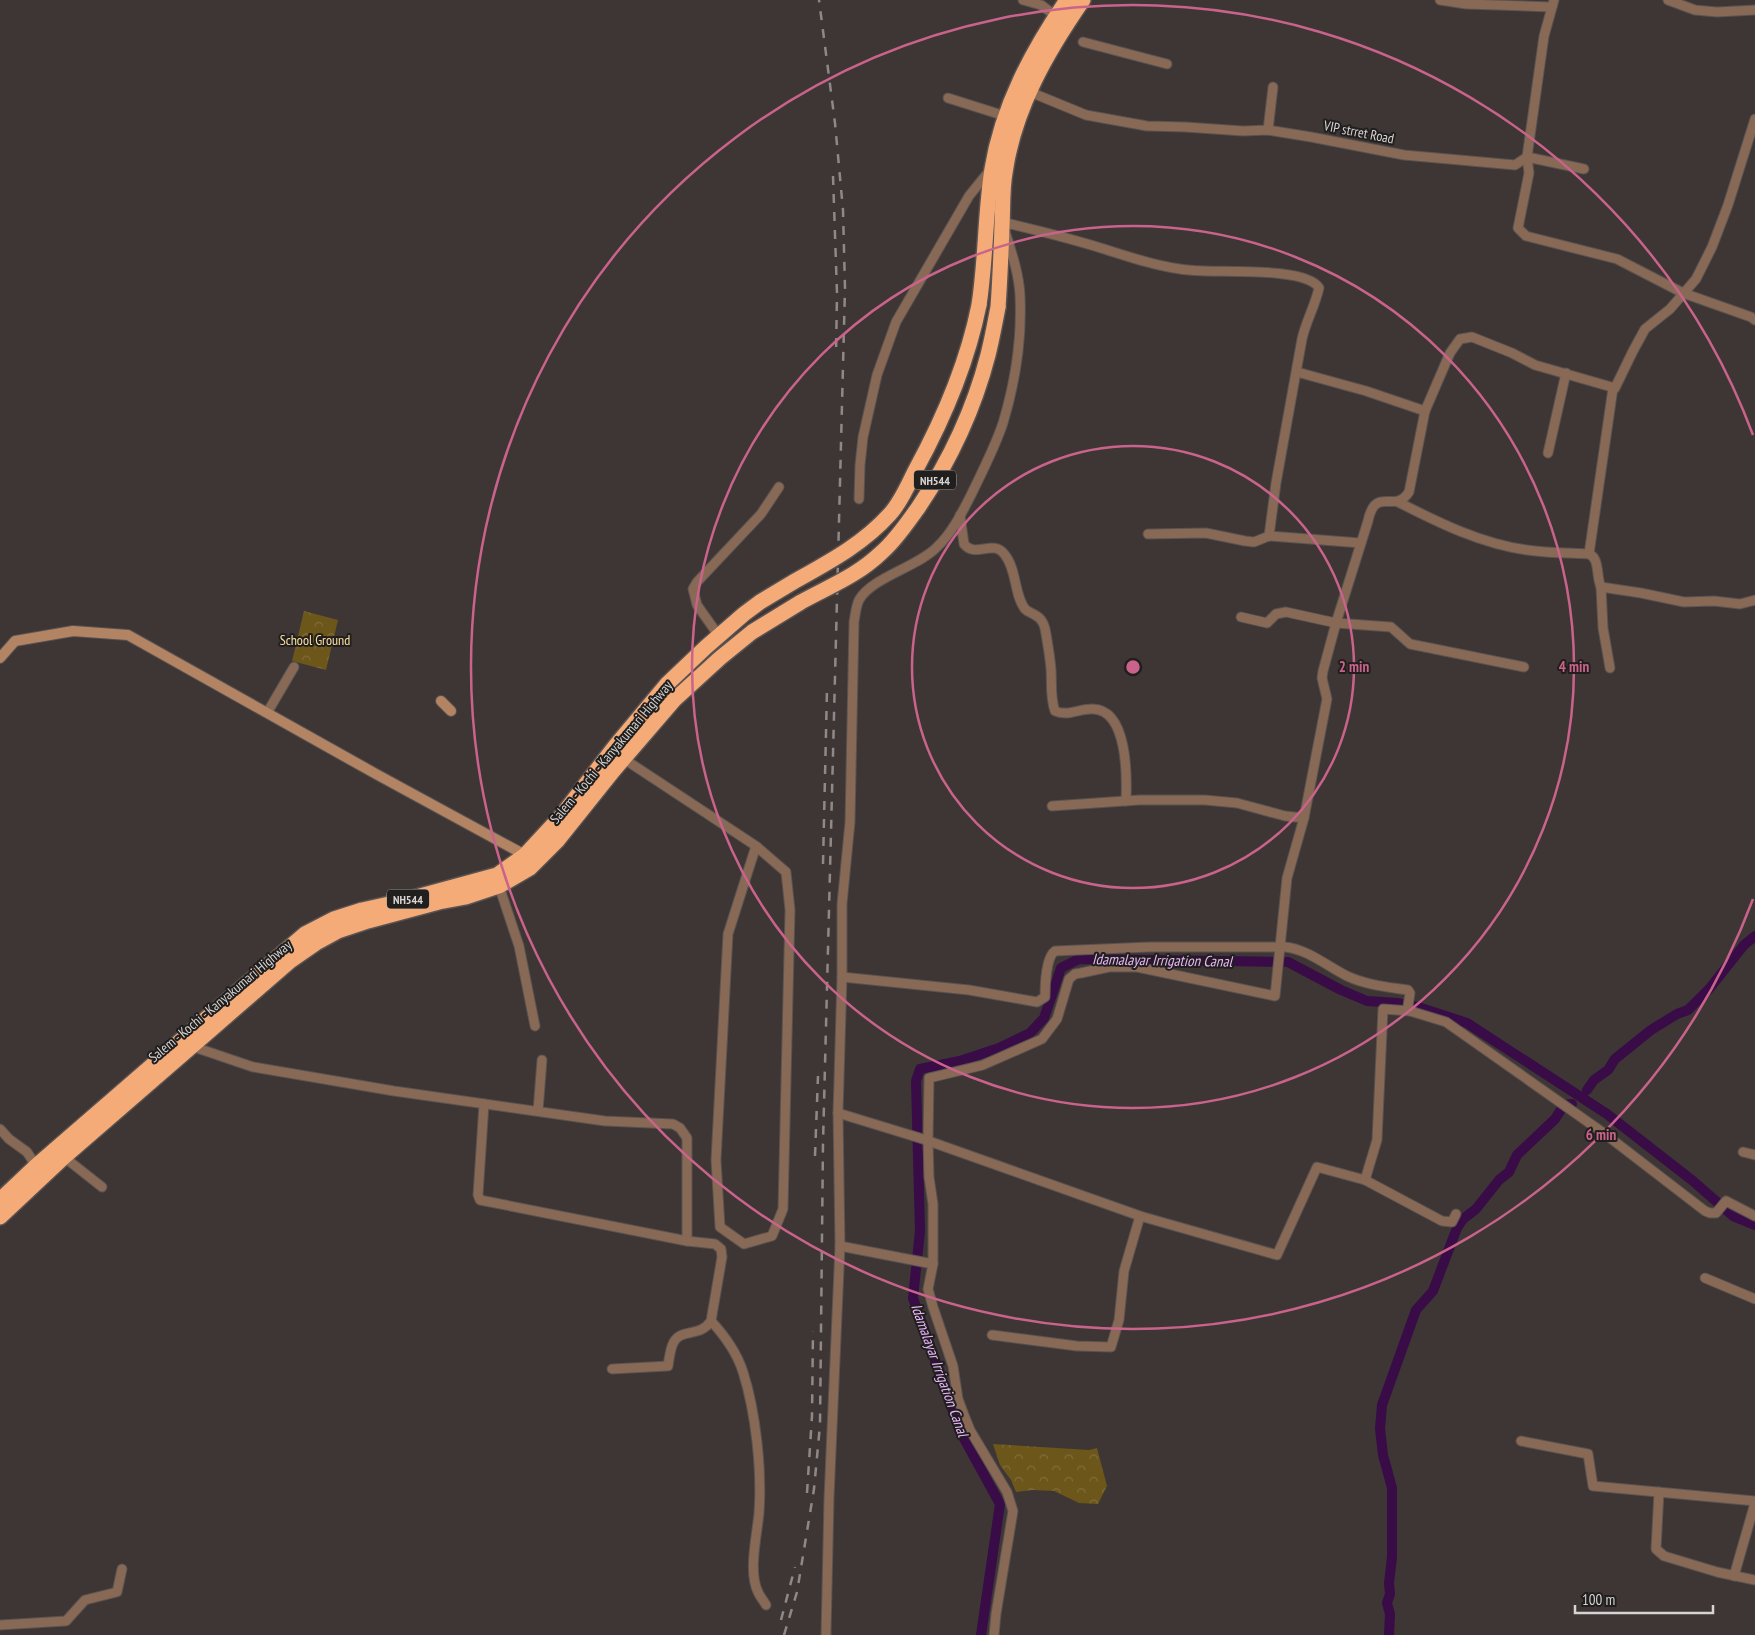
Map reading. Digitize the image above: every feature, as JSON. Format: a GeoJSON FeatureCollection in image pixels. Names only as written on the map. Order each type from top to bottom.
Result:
{"type":"FeatureCollection","features":[{"type":"Feature","properties":{"kind":"highway","name":"Salem - Kochi - Kanyakumari Highway"},"geometry":{"type":"LineString","coordinates":[[0,1217],[64,1157],[191,1046],[290,961],[316,943],[338,931],[378,918],[466,897],[499,886],[527,862],[557,841],[674,700],[720,658],[752,632],[801,602],[840,583],[883,552],[909,521],[932,487],[961,432],[977,392],[988,355],[998,307],[1004,173],[1012,137],[1022,106],[1062,20],[1067,0]]}},
{"type":"Feature","properties":{"kind":"highway","name":"Salem - Kochi - Kanyakumari Highway"},"geometry":{"type":"LineString","coordinates":[[0,1200],[36,1166],[306,934],[334,920],[362,910],[497,875],[527,862],[651,702],[706,646],[744,614],[795,581],[847,552],[873,531],[891,512],[929,447],[966,359],[979,305],[984,272],[992,168],[1005,116],[1022,76],[1039,44],[1083,0]]}},
{"type":"Feature","properties":{"kind":"highway"},"geometry":{"type":"LineString","coordinates":[[744,614],[752,632]]}},
{"type":"Feature","properties":{"kind":"main road"},"geometry":{"type":"LineString","coordinates":[[0,658],[15,641],[74,631],[128,635],[527,862]]}},
{"type":"Feature","properties":{"kind":"main road"},"geometry":{"type":"LineString","coordinates":[[440,701],[451,711]]}},
{"type":"Feature","properties":{"kind":"street"},"geometry":{"type":"LineString","coordinates":[[1023,0],[1042,4],[1062,20]]}},
{"type":"Feature","properties":{"kind":"street"},"geometry":{"type":"LineString","coordinates":[[1440,0],[1466,4],[1553,3],[1544,36],[1527,157],[1529,173],[1518,228],[1521,233],[1537,239],[1617,259],[1683,293],[1752,317],[1755,320]]}},
{"type":"Feature","properties":{"kind":"street"},"geometry":{"type":"LineString","coordinates":[[1668,0],[1695,10],[1717,12],[1755,10]]}},
{"type":"Feature","properties":{"kind":"street"},"geometry":{"type":"LineString","coordinates":[[1083,42],[1167,64]]}},
{"type":"Feature","properties":{"kind":"street"},"geometry":{"type":"LineString","coordinates":[[1268,130],[1273,87]]}},
{"type":"Feature","properties":{"kind":"street","name":"VIP strret Road"},"geometry":{"type":"LineString","coordinates":[[1030,92],[1086,115],[1147,126],[1242,131],[1268,130],[1404,156],[1515,165],[1527,157]]}},
{"type":"Feature","properties":{"kind":"street"},"geometry":{"type":"LineString","coordinates":[[948,98],[1005,116]]}},
{"type":"Feature","properties":{"kind":"street"},"geometry":{"type":"LineString","coordinates":[[1589,554],[1613,388],[1615,388],[1632,351],[1645,329],[1670,309],[1696,279],[1712,247],[1728,205],[1755,119]]}},
{"type":"Feature","properties":{"kind":"street"},"geometry":{"type":"LineString","coordinates":[[1527,157],[1584,169]]}},
{"type":"Feature","properties":{"kind":"street"},"geometry":{"type":"LineString","coordinates":[[859,499],[863,437],[877,375],[896,322],[969,196],[992,168]]}},
{"type":"Feature","properties":{"kind":"street"},"geometry":{"type":"LineString","coordinates":[[826,1635],[830,1478],[840,1246],[838,1113],[842,904],[850,822],[854,622],[859,601],[873,586],[924,558],[938,547],[960,515],[987,464],[1002,425],[1014,377],[1020,327],[1020,294],[1002,222],[1045,232],[1159,265],[1203,271],[1260,271],[1312,281],[1317,284],[1319,288],[1316,300],[1304,329],[1276,483],[1269,536]]}},
{"type":"Feature","properties":{"kind":"street"},"geometry":{"type":"LineString","coordinates":[[1398,502],[1405,498],[1409,492],[1425,411],[1450,353],[1460,339],[1472,337],[1512,353],[1535,365],[1613,388]]}},
{"type":"Feature","properties":{"kind":"street"},"geometry":{"type":"LineString","coordinates":[[1297,372],[1366,391],[1425,411]]}},
{"type":"Feature","properties":{"kind":"street"},"geometry":{"type":"LineString","coordinates":[[1548,453],[1566,373]]}},
{"type":"Feature","properties":{"kind":"street"},"geometry":{"type":"LineString","coordinates":[[719,636],[697,605],[693,589],[697,582],[761,514],[779,487]]}},
{"type":"Feature","properties":{"kind":"street"},"geometry":{"type":"LineString","coordinates":[[994,1635],[1013,1511],[1001,1481],[970,1430],[961,1407],[953,1366],[928,1289],[933,1264],[933,1204],[925,1140],[929,1078],[983,1065],[1042,1039],[1057,1019],[1069,979],[1075,974],[1108,967],[1137,967],[1275,996],[1287,878],[1304,818],[1327,699],[1323,671],[1361,543],[1375,505],[1381,502],[1398,502],[1441,524],[1499,544],[1528,550],[1593,555],[1596,560],[1598,580],[1601,587],[1603,628],[1610,668]]}},
{"type":"Feature","properties":{"kind":"street"},"geometry":{"type":"LineString","coordinates":[[960,515],[964,544],[967,548],[975,551],[992,547],[999,548],[1010,563],[1026,610],[1037,616],[1044,624],[1051,668],[1052,704],[1055,711],[1062,714],[1093,709],[1110,716],[1115,724],[1126,757],[1126,801]]}},
{"type":"Feature","properties":{"kind":"street"},"geometry":{"type":"LineString","coordinates":[[1148,534],[1206,533],[1254,542],[1269,536],[1361,543]]}},
{"type":"Feature","properties":{"kind":"street"},"geometry":{"type":"LineString","coordinates":[[1601,587],[1684,602],[1714,600],[1732,604],[1755,600]]}},
{"type":"Feature","properties":{"kind":"street"},"geometry":{"type":"LineString","coordinates":[[1241,616],[1267,623],[1276,614],[1286,612],[1336,623],[1391,627],[1410,644],[1524,667]]}},
{"type":"Feature","properties":{"kind":"street"},"geometry":{"type":"LineString","coordinates":[[267,713],[294,667]]}},
{"type":"Feature","properties":{"kind":"street"},"geometry":{"type":"LineString","coordinates":[[624,759],[756,846],[786,872],[790,910],[783,1209],[772,1236],[744,1244],[720,1226],[716,1160],[728,934],[756,846]]}},
{"type":"Feature","properties":{"kind":"street"},"geometry":{"type":"LineString","coordinates":[[1052,806],[1126,801],[1205,800],[1237,803],[1285,816],[1304,818]]}},
{"type":"Feature","properties":{"kind":"street"},"geometry":{"type":"LineString","coordinates":[[499,886],[519,946],[535,1026]]}},
{"type":"Feature","properties":{"kind":"street"},"geometry":{"type":"LineString","coordinates":[[842,977],[969,990],[1037,1002],[1045,997],[1048,961],[1051,954],[1055,951],[1149,947],[1290,947],[1363,982],[1408,990],[1410,993],[1409,1005]]}},
{"type":"Feature","properties":{"kind":"street"},"geometry":{"type":"LineString","coordinates":[[1365,1180],[1377,1140],[1383,1009],[1409,1005],[1446,1022],[1560,1101],[1705,1210],[1710,1213],[1717,1212],[1726,1201],[1755,1216]]}},
{"type":"Feature","properties":{"kind":"street"},"geometry":{"type":"LineString","coordinates":[[191,1046],[254,1067],[484,1104],[605,1121],[673,1124],[680,1128],[687,1138],[687,1241]]}},
{"type":"Feature","properties":{"kind":"street"},"geometry":{"type":"LineString","coordinates":[[538,1111],[542,1060]]}},
{"type":"Feature","properties":{"kind":"street"},"geometry":{"type":"LineString","coordinates":[[484,1104],[478,1195],[480,1200],[687,1241],[715,1244],[721,1249],[722,1257],[711,1321],[708,1327],[702,1331],[684,1334],[676,1339],[668,1366],[612,1369]]}},
{"type":"Feature","properties":{"kind":"street"},"geometry":{"type":"LineString","coordinates":[[838,1113],[925,1140],[1140,1216],[1277,1255],[1317,1167],[1365,1180],[1442,1222],[1452,1222],[1456,1214]]}},
{"type":"Feature","properties":{"kind":"street"},"geometry":{"type":"LineString","coordinates":[[0,1129],[27,1152],[36,1166]]}},
{"type":"Feature","properties":{"kind":"street"},"geometry":{"type":"LineString","coordinates":[[1743,1152],[1755,1155]]}},
{"type":"Feature","properties":{"kind":"street"},"geometry":{"type":"LineString","coordinates":[[64,1157],[102,1187]]}},
{"type":"Feature","properties":{"kind":"street"},"geometry":{"type":"LineString","coordinates":[[992,1335],[1077,1346],[1112,1347],[1119,1320],[1124,1270],[1140,1216]]}},
{"type":"Feature","properties":{"kind":"street"},"geometry":{"type":"LineString","coordinates":[[840,1246],[933,1264]]}},
{"type":"Feature","properties":{"kind":"street"},"geometry":{"type":"LineString","coordinates":[[1705,1278],[1755,1299]]}},
{"type":"Feature","properties":{"kind":"street"},"geometry":{"type":"LineString","coordinates":[[711,1321],[721,1331],[734,1351],[743,1372],[749,1396],[758,1454],[760,1488],[753,1575],[757,1591],[766,1605]]}},
{"type":"Feature","properties":{"kind":"street"},"geometry":{"type":"LineString","coordinates":[[1521,1441],[1588,1454],[1593,1486],[1755,1502],[1734,1576]]}},
{"type":"Feature","properties":{"kind":"street"},"geometry":{"type":"LineString","coordinates":[[1659,1492],[1656,1549],[1664,1556],[1755,1580]]}},
{"type":"Feature","properties":{"kind":"street"},"geometry":{"type":"LineString","coordinates":[[0,1625],[66,1621],[85,1600],[117,1592],[122,1569]]}},
{"type":"Feature","properties":{"kind":"green space","name":"School Ground"},"geometry":{"type":"Polygon","coordinates":[[[304,611],[338,620],[326,670],[292,661],[304,611]]]}},
{"type":"Feature","properties":{"kind":"green space"},"geometry":{"type":"Polygon","coordinates":[[[993,1444],[1089,1450],[1097,1448],[1107,1486],[1098,1504],[1079,1503],[1054,1491],[1033,1490],[1016,1492],[1011,1480],[1000,1465],[993,1444]]]}},
{"type":"Feature","properties":{"kind":"waterway"},"geometry":{"type":"LineString","coordinates":[[1587,1090],[1594,1080],[1608,1070],[1615,1059],[1651,1030],[1677,1014],[1688,1010],[1709,989],[1744,945],[1755,936]]}},
{"type":"Feature","properties":{"kind":"waterway","name":"Idamalayar Irrigation Canal"},"geometry":{"type":"LineString","coordinates":[[981,1635],[1000,1504],[960,1431],[913,1298],[920,1231],[916,1081],[920,1069],[960,1061],[999,1048],[1030,1033],[1044,1018],[1061,968],[1079,959],[1288,962],[1341,990],[1367,1001],[1397,1003],[1418,1007],[1467,1023],[1607,1114],[1693,1181],[1733,1216],[1755,1225]]}},
{"type":"Feature","properties":{"kind":"waterway"},"geometry":{"type":"LineString","coordinates":[[1389,1635],[1390,1614],[1387,1603],[1390,1594],[1389,1583],[1392,1557],[1392,1488],[1383,1455],[1380,1429],[1382,1405],[1416,1310],[1433,1291],[1457,1228],[1463,1219],[1476,1209],[1499,1180],[1509,1172],[1517,1155],[1555,1119],[1564,1105],[1572,1104]]}},
{"type":"Feature","properties":{"kind":"railway"},"geometry":{"type":"LineString","coordinates":[[784,1635],[797,1592],[814,1489],[820,1425],[823,1143],[845,288],[843,210],[835,123],[819,0]]}},
{"type":"Feature","properties":{"kind":"railway"},"geometry":{"type":"LineString","coordinates":[[833,176],[837,293],[836,356]]}},
{"type":"Feature","properties":{"kind":"railway"},"geometry":{"type":"LineString","coordinates":[[823,864],[827,689]]}},
{"type":"Feature","properties":{"kind":"railway"},"geometry":{"type":"LineString","coordinates":[[815,1156],[818,1076]]}},
{"type":"Feature","properties":{"kind":"railway"},"geometry":{"type":"LineString","coordinates":[[807,1493],[812,1416],[813,1331]]}},
{"type":"Feature","properties":{"kind":"railway"},"geometry":{"type":"LineString","coordinates":[[781,1620],[795,1567]]}}]}
